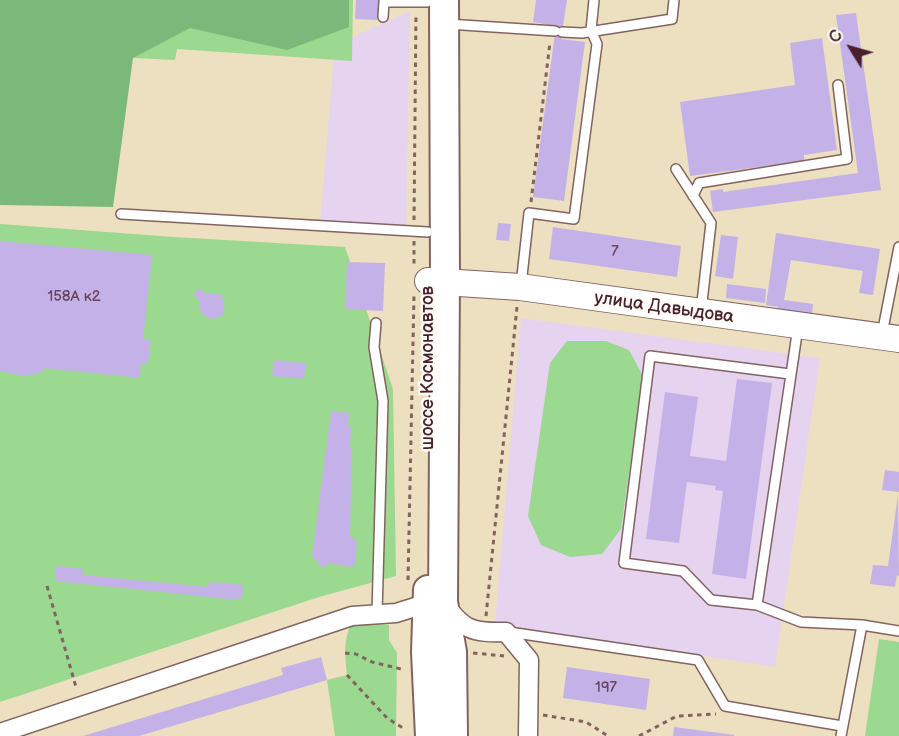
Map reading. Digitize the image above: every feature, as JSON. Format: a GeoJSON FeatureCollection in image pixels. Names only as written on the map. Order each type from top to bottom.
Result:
{"type":"FeatureCollection","features":[{"type":"Feature","properties":{"kind":"main road","name":"шоссе Космонавтов"},"geometry":{"type":"LineString","coordinates":[[426,282],[421,232],[432,6]]}},
{"type":"Feature","properties":{"kind":"main road","name":"шоссе Космонавтов"},"geometry":{"type":"LineString","coordinates":[[430,736],[426,652],[426,282],[432,6]]}},
{"type":"Feature","properties":{"kind":"main road","name":"шоссе Космонавтов"},"geometry":{"type":"LineString","coordinates":[[426,597],[452,652],[453,736]]}},
{"type":"Feature","properties":{"kind":"street","name":"улица Давыдова"},"geometry":{"type":"LineString","coordinates":[[426,282],[519,297],[701,313],[890,338]]}},
{"type":"Feature","properties":{"kind":"street"},"geometry":{"type":"LineString","coordinates":[[0,733],[352,616],[396,613],[426,597],[456,620],[478,632],[506,632],[529,660],[528,736]]}},
{"type":"Feature","properties":{"kind":"lane"},"geometry":{"type":"LineString","coordinates":[[519,297],[529,213],[574,219],[597,44],[591,30],[594,0]]}},
{"type":"Feature","properties":{"kind":"lane"},"geometry":{"type":"LineString","coordinates":[[383,17],[384,2],[432,6],[556,31],[582,33],[672,19],[674,0]]}},
{"type":"Feature","properties":{"kind":"lane"},"geometry":{"type":"LineString","coordinates":[[693,196],[699,183],[847,159],[838,85]]}},
{"type":"Feature","properties":{"kind":"lane"},"geometry":{"type":"LineString","coordinates":[[676,169],[711,223],[701,313]]}},
{"type":"Feature","properties":{"kind":"lane"},"geometry":{"type":"LineString","coordinates":[[121,214],[421,232]]}},
{"type":"Feature","properties":{"kind":"lane"},"geometry":{"type":"LineString","coordinates":[[890,338],[899,247]]}},
{"type":"Feature","properties":{"kind":"lane"},"geometry":{"type":"LineString","coordinates":[[376,323],[374,347],[382,401],[377,613]]}},
{"type":"Feature","properties":{"kind":"lane"},"geometry":{"type":"LineString","coordinates":[[757,605],[798,327]]}},
{"type":"Feature","properties":{"kind":"lane"},"geometry":{"type":"LineString","coordinates":[[790,374],[650,356],[624,563],[683,571],[711,600],[757,605],[801,622],[862,625],[899,631]]}},
{"type":"Feature","properties":{"kind":"lane"},"geometry":{"type":"LineString","coordinates":[[841,736],[862,625]]}},
{"type":"Feature","properties":{"kind":"lane"},"geometry":{"type":"LineString","coordinates":[[506,632],[698,660],[725,706],[843,726]]}},
{"type":"Feature","properties":{"kind":"path"},"geometry":{"type":"LineString","coordinates":[[426,597],[426,282],[421,232],[432,6]]}},
{"type":"Feature","properties":{"kind":"path"},"geometry":{"type":"LineString","coordinates":[[529,213],[556,31]]}},
{"type":"Feature","properties":{"kind":"path"},"geometry":{"type":"LineString","coordinates":[[484,632],[519,297]]}},
{"type":"Feature","properties":{"kind":"path"},"geometry":{"type":"LineString","coordinates":[[47,586],[75,687]]}},
{"type":"Feature","properties":{"kind":"path"},"geometry":{"type":"LineString","coordinates":[[345,653],[356,654],[372,662],[401,669]]}},
{"type":"Feature","properties":{"kind":"path"},"geometry":{"type":"LineString","coordinates":[[347,675],[387,718],[403,728]]}},
{"type":"Feature","properties":{"kind":"path"},"geometry":{"type":"LineString","coordinates":[[639,736],[677,716],[716,714],[725,706]]}},
{"type":"Feature","properties":{"kind":"shaded area"},"geometry":{"type":"Polygon","coordinates":[[[410,11],[406,227],[320,222],[335,45],[410,11]]]}},
{"type":"Feature","properties":{"kind":"shaded area"},"geometry":{"type":"Polygon","coordinates":[[[521,318],[820,358],[775,667],[495,624],[521,318]]]}},
{"type":"Feature","properties":{"kind":"green space"},"geometry":{"type":"Polygon","coordinates":[[[0,0],[353,0],[352,61],[177,49],[175,60],[93,56],[0,0]]]}},
{"type":"Feature","properties":{"kind":"green space"},"geometry":{"type":"Polygon","coordinates":[[[0,0],[349,0],[349,27],[287,50],[190,28],[133,58],[113,207],[0,205],[0,0]]]}},
{"type":"Feature","properties":{"kind":"green space"},"geometry":{"type":"Polygon","coordinates":[[[0,224],[345,247],[393,389],[396,576],[319,597],[0,702],[0,224]]]}},
{"type":"Feature","properties":{"kind":"green space"},"geometry":{"type":"Polygon","coordinates":[[[567,341],[606,341],[629,350],[643,376],[621,529],[602,554],[570,557],[541,545],[528,516],[550,363],[567,341]]]}},
{"type":"Feature","properties":{"kind":"green space"},"geometry":{"type":"Polygon","coordinates":[[[352,622],[389,625],[389,640],[397,653],[396,736],[335,736],[327,680],[347,675],[346,641],[352,622]]]}},
{"type":"Feature","properties":{"kind":"green space"},"geometry":{"type":"Polygon","coordinates":[[[879,639],[899,642],[899,736],[865,736],[879,639]]]}},
{"type":"Feature","properties":{"kind":"building"},"geometry":{"type":"Polygon","coordinates":[[[356,0],[379,0],[377,20],[355,19],[356,0]]]}},
{"type":"Feature","properties":{"kind":"building"},"geometry":{"type":"Polygon","coordinates":[[[536,0],[567,0],[561,39],[585,42],[564,201],[533,197],[556,26],[533,22],[536,0]]]}},
{"type":"Feature","properties":{"kind":"building"},"geometry":{"type":"Polygon","coordinates":[[[856,13],[881,190],[713,212],[710,191],[723,189],[723,192],[858,173],[836,15],[856,13]]]}},
{"type":"Feature","properties":{"kind":"building"},"geometry":{"type":"Polygon","coordinates":[[[822,38],[837,150],[804,155],[804,161],[690,176],[680,102],[795,85],[790,43],[822,38]]]}},
{"type":"Feature","properties":{"kind":"building"},"geometry":{"type":"Polygon","coordinates":[[[498,223],[511,224],[509,241],[496,240],[498,223]]]}},
{"type":"Feature","properties":{"kind":"building"},"geometry":{"type":"Polygon","coordinates":[[[553,227],[681,246],[677,277],[549,259],[553,227]]]}},
{"type":"Feature","properties":{"kind":"building"},"geometry":{"type":"Polygon","coordinates":[[[776,233],[880,249],[873,295],[859,293],[863,271],[791,260],[784,300],[813,304],[812,315],[779,310],[778,307],[766,305],[776,233]]]}},
{"type":"Feature","properties":{"kind":"building"},"geometry":{"type":"Polygon","coordinates":[[[721,235],[738,237],[733,279],[715,276],[721,235]]]}},
{"type":"Feature","properties":{"kind":"building"},"geometry":{"type":"Polygon","coordinates":[[[0,241],[152,255],[143,340],[150,340],[150,353],[147,364],[141,364],[139,378],[44,368],[43,372],[25,376],[0,371],[0,241]]]}},
{"type":"Feature","properties":{"kind":"building"},"geometry":{"type":"Polygon","coordinates":[[[347,262],[385,263],[383,311],[345,309],[347,262]]]}},
{"type":"Feature","properties":{"kind":"building"},"geometry":{"type":"Polygon","coordinates":[[[727,284],[766,289],[765,303],[726,298],[727,284]]]}},
{"type":"Feature","properties":{"kind":"building"},"geometry":{"type":"Polygon","coordinates":[[[199,288],[206,294],[222,296],[225,310],[220,317],[210,319],[202,314],[200,301],[193,295],[199,288]]]}},
{"type":"Feature","properties":{"kind":"building"},"geometry":{"type":"Polygon","coordinates":[[[274,360],[306,363],[304,379],[272,376],[274,360]]]}},
{"type":"Feature","properties":{"kind":"building"},"geometry":{"type":"Polygon","coordinates":[[[737,379],[772,383],[746,579],[712,574],[723,491],[715,490],[716,486],[687,482],[679,543],[646,539],[665,392],[698,397],[690,456],[726,461],[737,379]]]}},
{"type":"Feature","properties":{"kind":"building"},"geometry":{"type":"Polygon","coordinates":[[[331,411],[349,413],[348,427],[352,428],[349,447],[352,447],[350,536],[357,541],[355,564],[351,567],[329,563],[323,568],[312,556],[331,411]]]}},
{"type":"Feature","properties":{"kind":"building"},"geometry":{"type":"Polygon","coordinates":[[[885,470],[899,472],[899,492],[882,490],[885,470]]]}},
{"type":"Feature","properties":{"kind":"building"},"geometry":{"type":"Polygon","coordinates":[[[898,495],[899,576],[897,575],[895,587],[870,584],[873,565],[888,566],[898,495]]]}},
{"type":"Feature","properties":{"kind":"building"},"geometry":{"type":"Polygon","coordinates":[[[56,566],[84,569],[83,575],[208,587],[209,582],[243,585],[242,598],[237,598],[237,600],[55,581],[56,566]]]}},
{"type":"Feature","properties":{"kind":"building"},"geometry":{"type":"Polygon","coordinates":[[[321,657],[327,680],[139,736],[83,736],[283,675],[281,668],[321,657]]]}},
{"type":"Feature","properties":{"kind":"building"},"geometry":{"type":"Polygon","coordinates":[[[567,667],[650,679],[646,710],[563,698],[567,667]]]}},
{"type":"Feature","properties":{"kind":"building"},"geometry":{"type":"Polygon","coordinates":[[[674,727],[735,735],[673,736],[674,727]]]}}]}
